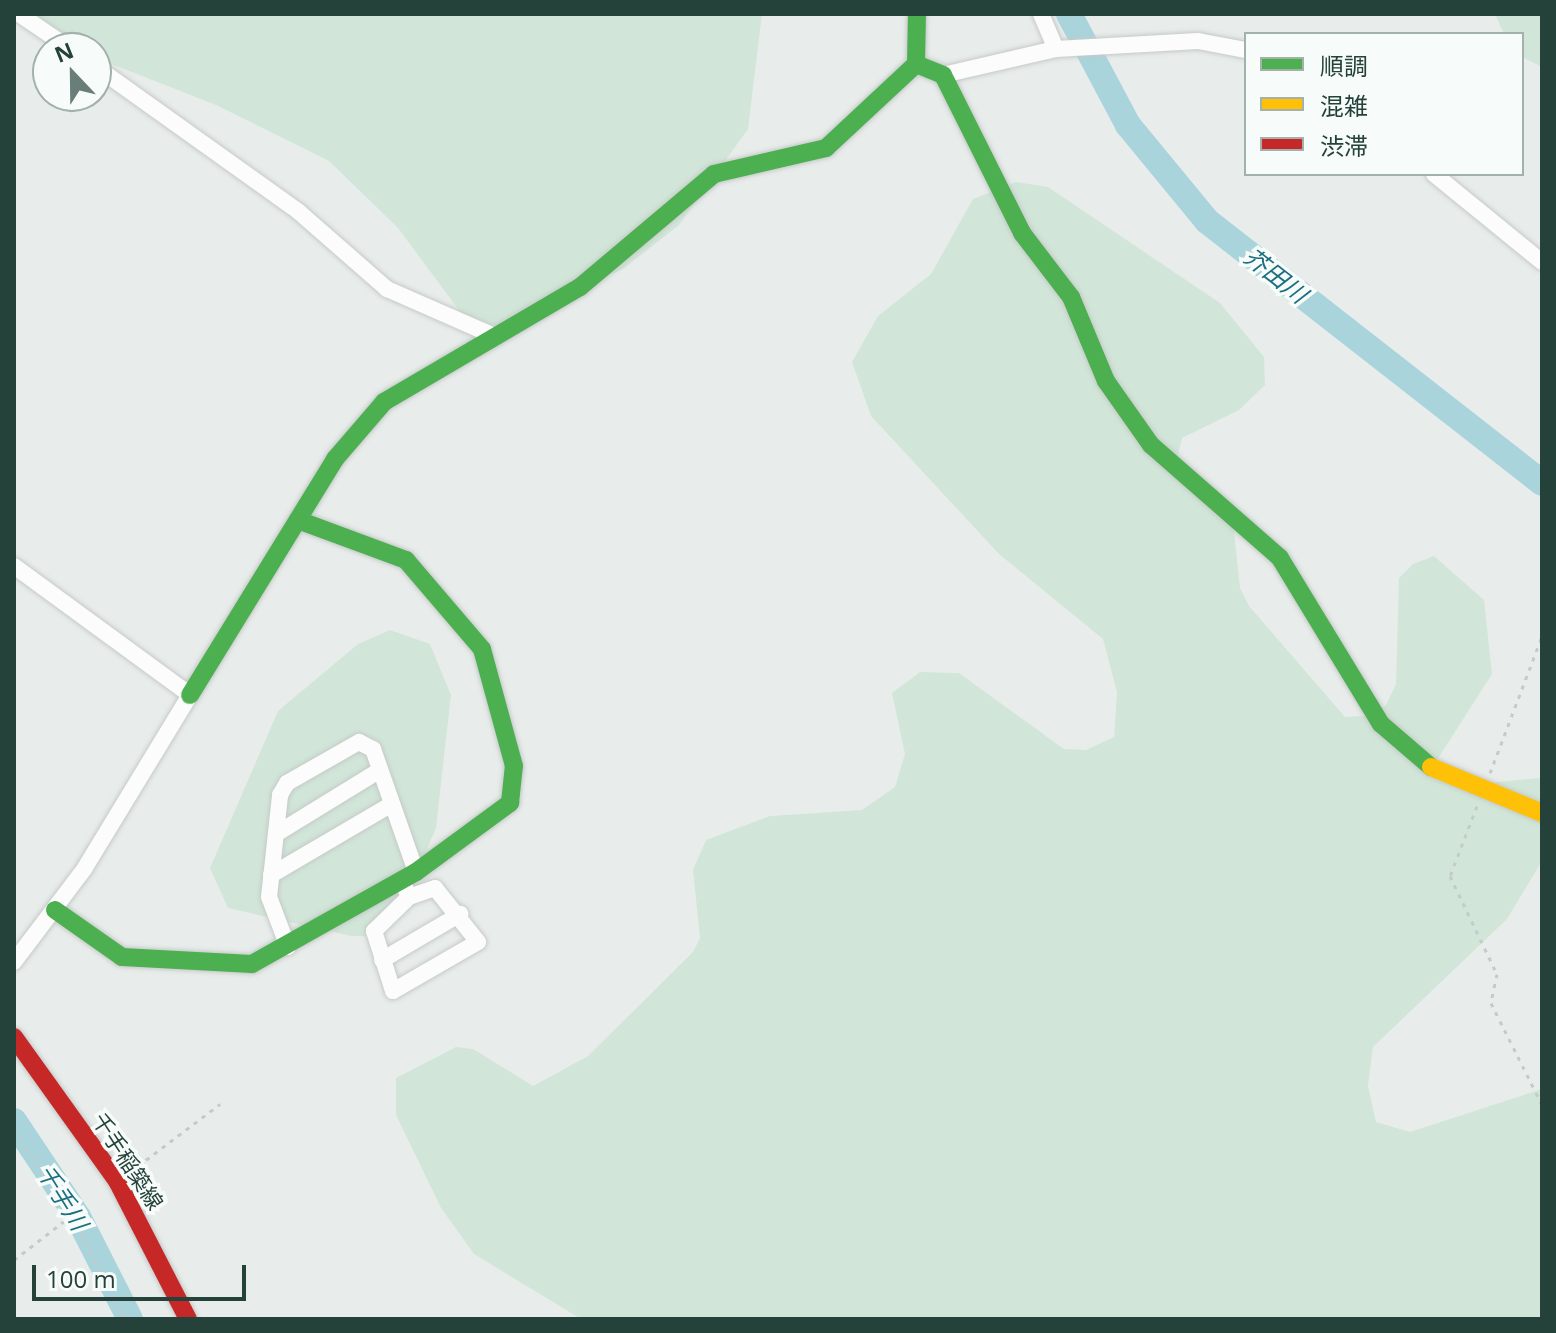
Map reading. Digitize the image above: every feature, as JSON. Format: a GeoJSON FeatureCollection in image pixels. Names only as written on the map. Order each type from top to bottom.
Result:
{"type":"FeatureCollection","features":[{"type":"Feature","properties":{"kind":"street"},"geometry":{"type":"LineString","coordinates":[[19,14],[45,32]]}},
{"type":"Feature","properties":{"kind":"street"},"geometry":{"type":"LineString","coordinates":[[14,962],[55,910],[298,520],[365,421],[425,373],[622,256],[714,174],[826,148],[916,64],[917,14]]}},
{"type":"Feature","properties":{"kind":"street"},"geometry":{"type":"LineString","coordinates":[[1041,14],[1056,49]]}},
{"type":"Feature","properties":{"kind":"street"},"geometry":{"type":"LineString","coordinates":[[916,64],[943,75],[1056,49],[1198,41],[1244,50]]}},
{"type":"Feature","properties":{"kind":"street"},"geometry":{"type":"LineString","coordinates":[[943,75],[1022,233],[1071,297],[1106,381],[1151,445],[1280,558],[1308,596],[1345,673],[1410,756],[1542,813]]}},
{"type":"Feature","properties":{"kind":"street"},"geometry":{"type":"LineString","coordinates":[[112,78],[299,212],[387,289],[492,335]]}},
{"type":"Feature","properties":{"kind":"street"},"geometry":{"type":"LineString","coordinates":[[1436,176],[1542,262]]}},
{"type":"Feature","properties":{"kind":"street"},"geometry":{"type":"LineString","coordinates":[[55,910],[139,961],[197,957],[236,968],[288,947],[409,883],[510,803],[514,766],[482,649],[406,560],[298,520]]}},
{"type":"Feature","properties":{"kind":"street"},"geometry":{"type":"LineString","coordinates":[[14,566],[190,695]]}},
{"type":"Feature","properties":{"kind":"street"},"geometry":{"type":"LineString","coordinates":[[288,947],[269,897],[276,834],[287,783],[367,740],[392,804],[409,883]]}},
{"type":"Feature","properties":{"kind":"street"},"geometry":{"type":"LineString","coordinates":[[276,834],[380,770]]}},
{"type":"Feature","properties":{"kind":"street"},"geometry":{"type":"LineString","coordinates":[[271,875],[392,804]]}},
{"type":"Feature","properties":{"kind":"street"},"geometry":{"type":"LineString","coordinates":[[409,883],[435,888],[477,935],[472,950],[400,991],[393,991],[382,960],[376,924],[409,883]]}},
{"type":"Feature","properties":{"kind":"street"},"geometry":{"type":"LineString","coordinates":[[382,960],[460,914]]}},
{"type":"Feature","properties":{"kind":"street","name":"千手稲築線"},"geometry":{"type":"LineString","coordinates":[[14,1037],[117,1181],[188,1319]]}},
{"type":"Feature","properties":{"kind":"path"},"geometry":{"type":"LineString","coordinates":[[1542,636],[1450,876],[1497,974],[1491,1003],[1542,1105]]}},
{"type":"Feature","properties":{"kind":"path"},"geometry":{"type":"LineString","coordinates":[[117,1181],[220,1104]]}},
{"type":"Feature","properties":{"kind":"path"},"geometry":{"type":"LineString","coordinates":[[14,1130],[72,1215],[124,1319]]}},
{"type":"Feature","properties":{"kind":"path"},"geometry":{"type":"LineString","coordinates":[[14,1260],[72,1215]]}},
{"type":"Feature","properties":{"kind":"green space"},"geometry":{"type":"Polygon","coordinates":[[[14,14],[762,14],[748,129],[679,225],[623,269],[496,326],[461,313],[398,228],[329,161],[216,105],[112,64],[112,32],[43,32],[14,14]]]}},
{"type":"Feature","properties":{"kind":"green space"},"geometry":{"type":"Polygon","coordinates":[[[1495,14],[1542,14],[1542,67],[1524,58],[1524,32],[1503,32],[1495,14]]]}},
{"type":"Feature","properties":{"kind":"green space"},"geometry":{"type":"Polygon","coordinates":[[[1016,182],[1048,187],[1220,303],[1264,357],[1265,385],[1239,410],[1182,438],[1177,460],[1231,503],[1240,588],[1249,606],[1345,717],[1376,715],[1386,705],[1396,684],[1399,578],[1413,564],[1434,556],[1484,600],[1492,674],[1437,760],[1475,784],[1541,778],[1542,861],[1507,919],[1373,1047],[1368,1086],[1376,1122],[1410,1132],[1542,1089],[1542,1319],[581,1319],[474,1254],[441,1208],[396,1115],[396,1078],[456,1047],[473,1049],[533,1086],[588,1056],[693,952],[700,938],[693,870],[706,840],[770,816],[862,810],[895,787],[905,754],[892,693],[920,672],[959,673],[1064,749],[1086,750],[1114,737],[1117,692],[1103,639],[999,554],[871,416],[852,362],[878,316],[931,274],[973,199],[1016,182]]]}},
{"type":"Feature","properties":{"kind":"green space"},"geometry":{"type":"Polygon","coordinates":[[[390,630],[430,644],[451,695],[436,828],[399,914],[370,936],[351,936],[228,908],[210,868],[278,711],[358,644],[390,630]]]}},
{"type":"Feature","properties":{"kind":"waterway","name":"芥田川"},"geometry":{"type":"LineString","coordinates":[[1069,14],[1128,125],[1207,221],[1542,483]]}},
{"type":"Feature","properties":{"kind":"waterway","name":"千手川"},"geometry":{"type":"LineString","coordinates":[[14,1121],[78,1217],[130,1319]]}},
{"type":"Feature","properties":{"kind":"traffic: fast"},"geometry":{"type":"LineString","coordinates":[[190,695],[335,459],[384,402],[580,287],[714,174],[826,148],[916,64],[917,14]]}},
{"type":"Feature","properties":{"kind":"traffic: fast"},"geometry":{"type":"LineString","coordinates":[[916,64],[943,75],[1022,233],[1071,297],[1106,381],[1151,445],[1280,558],[1381,724],[1431,767]]}},
{"type":"Feature","properties":{"kind":"traffic: fast"},"geometry":{"type":"LineString","coordinates":[[55,910],[122,957],[252,964],[416,872],[510,803],[514,766],[482,649],[406,560],[298,520]]}},
{"type":"Feature","properties":{"kind":"traffic: slow"},"geometry":{"type":"LineString","coordinates":[[1431,767],[1542,813]]}},
{"type":"Feature","properties":{"kind":"traffic: jam"},"geometry":{"type":"LineString","coordinates":[[14,1037],[117,1181],[188,1319]]}}]}
